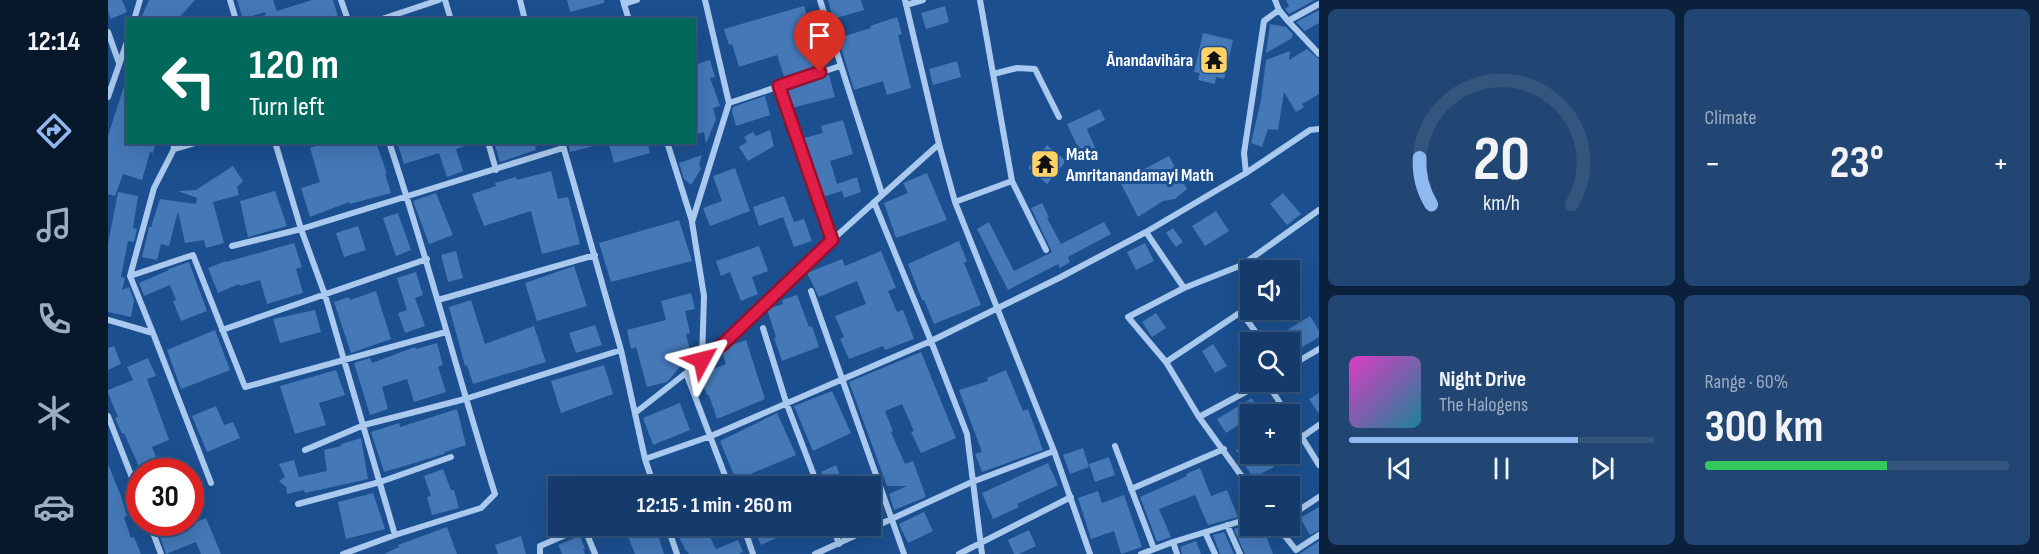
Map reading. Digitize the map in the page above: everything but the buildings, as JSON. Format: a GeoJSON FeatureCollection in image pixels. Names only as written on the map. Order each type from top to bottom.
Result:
{"type":"FeatureCollection","features":[{"type":"Feature","properties":{"kind":"street"},"geometry":{"type":"LineString","coordinates":[[135,18],[141,0]]}},
{"type":"Feature","properties":{"kind":"street"},"geometry":{"type":"LineString","coordinates":[[230,0],[235,18]]}},
{"type":"Feature","properties":{"kind":"street"},"geometry":{"type":"LineString","coordinates":[[341,0],[347,18]]}},
{"type":"Feature","properties":{"kind":"street"},"geometry":{"type":"LineString","coordinates":[[385,18],[439,0]]}},
{"type":"Feature","properties":{"kind":"street"},"geometry":{"type":"LineString","coordinates":[[445,0],[450,18]]}},
{"type":"Feature","properties":{"kind":"street"},"geometry":{"type":"LineString","coordinates":[[520,0],[524,18]]}},
{"type":"Feature","properties":{"kind":"street"},"geometry":{"type":"LineString","coordinates":[[628,18],[624,2],[637,0]]}},
{"type":"Feature","properties":{"kind":"street"},"geometry":{"type":"LineString","coordinates":[[692,222],[729,103],[705,0]]}},
{"type":"Feature","properties":{"kind":"street"},"geometry":{"type":"LineString","coordinates":[[820,0],[882,194]]}},
{"type":"Feature","properties":{"kind":"street"},"geometry":{"type":"LineString","coordinates":[[923,0],[906,3],[955,202],[1054,451],[1090,554]]}},
{"type":"Feature","properties":{"kind":"street"},"geometry":{"type":"LineString","coordinates":[[980,0],[1012,181],[1046,250]]}},
{"type":"Feature","properties":{"kind":"street"},"geometry":{"type":"LineString","coordinates":[[1275,0],[1279,10],[1319,54]]}},
{"type":"Feature","properties":{"kind":"street"},"geometry":{"type":"LineString","coordinates":[[1288,21],[1319,4]]}},
{"type":"Feature","properties":{"kind":"street"},"geometry":{"type":"LineString","coordinates":[[1246,173],[1244,153],[1264,21],[1279,10]]}},
{"type":"Feature","properties":{"kind":"street"},"geometry":{"type":"LineString","coordinates":[[108,33],[119,63]]}},
{"type":"Feature","properties":{"kind":"street"},"geometry":{"type":"LineString","coordinates":[[108,97],[126,44]]}},
{"type":"Feature","properties":{"kind":"street"},"geometry":{"type":"LineString","coordinates":[[729,103],[840,66]]}},
{"type":"Feature","properties":{"kind":"street"},"geometry":{"type":"LineString","coordinates":[[993,74],[1017,68],[1035,69],[1059,117]]}},
{"type":"Feature","properties":{"kind":"street"},"geometry":{"type":"LineString","coordinates":[[779,86],[832,240]]}},
{"type":"Feature","properties":{"kind":"street"},"geometry":{"type":"LineString","coordinates":[[645,459],[711,436],[931,341],[1059,278],[1146,231],[1246,173],[1310,130],[1319,129]]}},
{"type":"Feature","properties":{"kind":"street"},"geometry":{"type":"LineString","coordinates":[[275,144],[325,296],[395,535]]}},
{"type":"Feature","properties":{"kind":"street"},"geometry":{"type":"LineString","coordinates":[[343,554],[481,508],[495,494],[465,399],[427,259],[390,144]]}},
{"type":"Feature","properties":{"kind":"street"},"geometry":{"type":"LineString","coordinates":[[489,144],[496,170]]}},
{"type":"Feature","properties":{"kind":"street"},"geometry":{"type":"LineString","coordinates":[[668,144],[692,222],[704,296],[702,360]]}},
{"type":"Feature","properties":{"kind":"street"},"geometry":{"type":"LineString","coordinates":[[635,413],[732,336],[832,240],[939,144]]}},
{"type":"Feature","properties":{"kind":"street"},"geometry":{"type":"LineString","coordinates":[[232,246],[496,170],[562,145],[621,350],[651,476]]}},
{"type":"Feature","properties":{"kind":"street"},"geometry":{"type":"LineString","coordinates":[[173,146],[154,188],[130,276],[212,483]]}},
{"type":"Feature","properties":{"kind":"street"},"geometry":{"type":"LineString","coordinates":[[955,202],[1012,181]]}},
{"type":"Feature","properties":{"kind":"street"},"geometry":{"type":"LineString","coordinates":[[874,202],[967,434],[982,554]]}},
{"type":"Feature","properties":{"kind":"street"},"geometry":{"type":"LineString","coordinates":[[1242,476],[1199,417],[1166,362],[1128,317],[1184,288],[1242,265],[1319,210]]}},
{"type":"Feature","properties":{"kind":"street"},"geometry":{"type":"LineString","coordinates":[[1146,231],[1184,288]]}},
{"type":"Feature","properties":{"kind":"street"},"geometry":{"type":"LineString","coordinates":[[130,276],[193,255],[245,387],[446,332]]}},
{"type":"Feature","properties":{"kind":"street"},"geometry":{"type":"LineString","coordinates":[[438,300],[595,255]]}},
{"type":"Feature","properties":{"kind":"street"},"geometry":{"type":"LineString","coordinates":[[222,330],[427,259]]}},
{"type":"Feature","properties":{"kind":"street"},"geometry":{"type":"LineString","coordinates":[[811,291],[904,554]]}},
{"type":"Feature","properties":{"kind":"street"},"geometry":{"type":"LineString","coordinates":[[1166,362],[1241,312],[1256,332]]}},
{"type":"Feature","properties":{"kind":"street"},"geometry":{"type":"LineString","coordinates":[[108,320],[153,333]]}},
{"type":"Feature","properties":{"kind":"street"},"geometry":{"type":"LineString","coordinates":[[763,328],[786,402],[814,476]]}},
{"type":"Feature","properties":{"kind":"street"},"geometry":{"type":"LineString","coordinates":[[1300,360],[1319,349]]}},
{"type":"Feature","properties":{"kind":"street"},"geometry":{"type":"LineString","coordinates":[[304,450],[364,425],[465,399],[621,350]]}},
{"type":"Feature","properties":{"kind":"street"},"geometry":{"type":"LineString","coordinates":[[686,372],[725,476]]}},
{"type":"Feature","properties":{"kind":"street"},"geometry":{"type":"LineString","coordinates":[[1199,417],[1246,392]]}},
{"type":"Feature","properties":{"kind":"street"},"geometry":{"type":"LineString","coordinates":[[108,416],[126,462]]}},
{"type":"Feature","properties":{"kind":"street"},"geometry":{"type":"LineString","coordinates":[[1302,437],[1319,425]]}},
{"type":"Feature","properties":{"kind":"street"},"geometry":{"type":"LineString","coordinates":[[1300,434],[1319,465]]}},
{"type":"Feature","properties":{"kind":"street"},"geometry":{"type":"LineString","coordinates":[[1115,446],[1154,549]]}},
{"type":"Feature","properties":{"kind":"street"},"geometry":{"type":"LineString","coordinates":[[1131,489],[1224,449]]}},
{"type":"Feature","properties":{"kind":"street"},"geometry":{"type":"LineString","coordinates":[[814,554],[972,482],[1054,451]]}},
{"type":"Feature","properties":{"kind":"street"},"geometry":{"type":"LineString","coordinates":[[298,504],[380,482],[451,457]]}},
{"type":"Feature","properties":{"kind":"street"},"geometry":{"type":"LineString","coordinates":[[958,554],[1071,497]]}},
{"type":"Feature","properties":{"kind":"street"},"geometry":{"type":"LineString","coordinates":[[1300,509],[1319,497]]}},
{"type":"Feature","properties":{"kind":"street"},"geometry":{"type":"LineString","coordinates":[[1141,554],[1240,521]]}},
{"type":"Feature","properties":{"kind":"street"},"geometry":{"type":"LineString","coordinates":[[1227,525],[1240,554]]}},
{"type":"Feature","properties":{"kind":"street"},"geometry":{"type":"LineString","coordinates":[[540,554],[540,546],[584,527],[595,554]]}},
{"type":"Feature","properties":{"kind":"street"},"geometry":{"type":"LineString","coordinates":[[1205,532],[1215,554]]}},
{"type":"Feature","properties":{"kind":"street"},"geometry":{"type":"LineString","coordinates":[[154,536],[161,554]]}},
{"type":"Feature","properties":{"kind":"street"},"geometry":{"type":"LineString","coordinates":[[671,536],[677,554]]}},
{"type":"Feature","properties":{"kind":"street"},"geometry":{"type":"LineString","coordinates":[[747,536],[753,554]]}},
{"type":"Feature","properties":{"kind":"street"},"geometry":{"type":"LineString","coordinates":[[835,536],[838,554]]}},
{"type":"Feature","properties":{"kind":"street"},"geometry":{"type":"LineString","coordinates":[[1285,536],[1296,550],[1319,536]]}},
{"type":"Feature","properties":{"kind":"street"},"geometry":{"type":"LineString","coordinates":[[1173,542],[1177,554]]}},
{"type":"Feature","properties":{"kind":"place","name":"Ānandavihāra"},"geometry":{"type":"Point","coordinates":[1214,60]}},
{"type":"Feature","properties":{"kind":"place","name":"Mata Amritanandamayi Math"},"geometry":{"type":"Point","coordinates":[1045,164]}},
{"type":"Feature","properties":{"kind":"route"},"geometry":{"type":"LineString","coordinates":[[702,360],[723,344],[832,240],[779,86],[820,72]]}}]}
